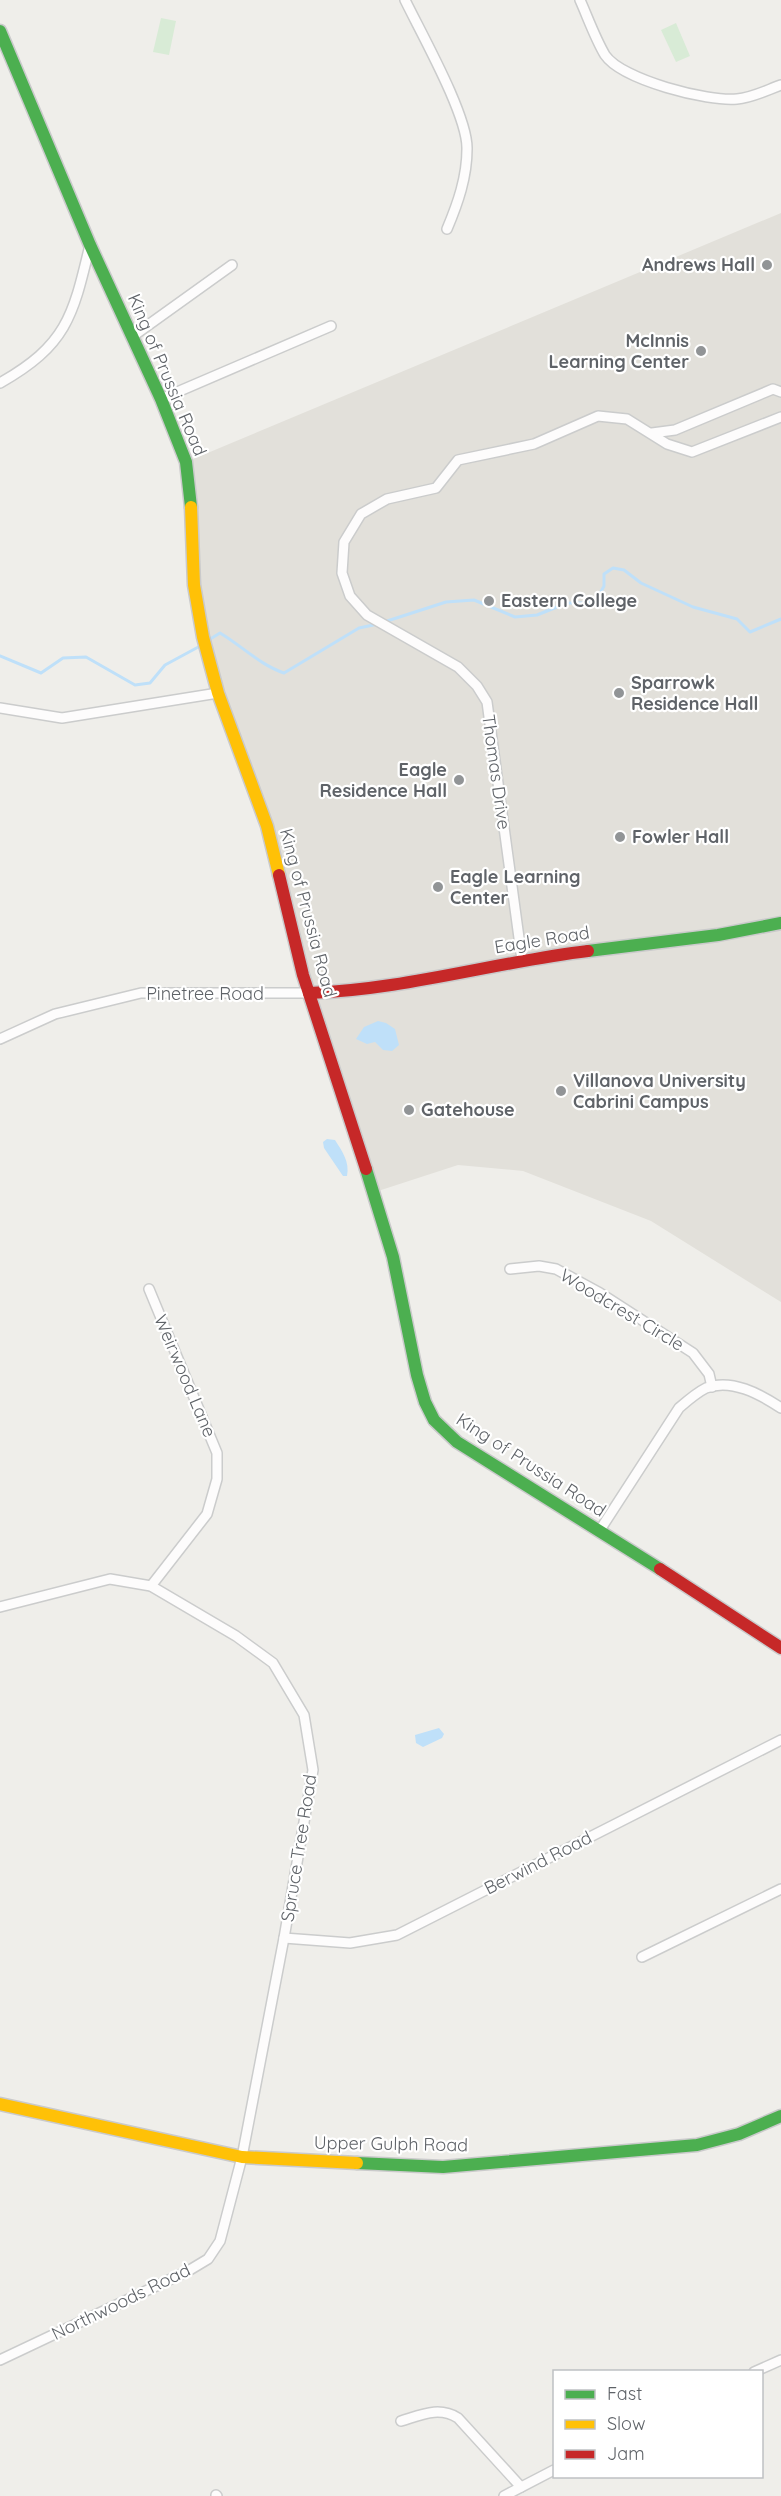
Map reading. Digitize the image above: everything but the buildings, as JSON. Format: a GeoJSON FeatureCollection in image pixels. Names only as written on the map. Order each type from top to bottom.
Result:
{"type":"FeatureCollection","features":[{"type":"Feature","properties":{"kind":"street"},"geometry":{"type":"LineString","coordinates":[[405,0],[459,113],[467,146],[463,183],[447,228]]}},
{"type":"Feature","properties":{"kind":"street"},"geometry":{"type":"LineString","coordinates":[[580,0],[606,56],[629,75],[694,95],[720,100],[740,99],[781,85]]}},
{"type":"Feature","properties":{"kind":"street","name":"King of Prussia Road"},"geometry":{"type":"LineString","coordinates":[[0,31],[90,245],[161,399],[186,462],[190,486],[194,585],[207,653],[218,693],[267,826],[309,993],[380,1211],[393,1257],[417,1375],[425,1402],[434,1420],[457,1442],[600,1530],[781,1648]]}},
{"type":"Feature","properties":{"kind":"street"},"geometry":{"type":"LineString","coordinates":[[0,383],[17,374],[47,350],[64,328],[77,302],[90,245]]}},
{"type":"Feature","properties":{"kind":"street"},"geometry":{"type":"LineString","coordinates":[[133,336],[232,265]]}},
{"type":"Feature","properties":{"kind":"street"},"geometry":{"type":"LineString","coordinates":[[161,399],[331,326]]}},
{"type":"Feature","properties":{"kind":"street"},"geometry":{"type":"LineString","coordinates":[[652,433],[675,430],[773,390],[781,392]]}},
{"type":"Feature","properties":{"kind":"street","name":"Thomas Drive"},"geometry":{"type":"LineString","coordinates":[[522,960],[487,702],[477,686],[458,667],[367,615],[350,596],[342,573],[344,542],[361,514],[387,499],[436,488],[458,460],[534,444],[598,416],[627,419],[666,444],[692,452],[781,417]]}},
{"type":"Feature","properties":{"kind":"street"},"geometry":{"type":"LineString","coordinates":[[0,708],[62,718],[218,693]]}},
{"type":"Feature","properties":{"kind":"street","name":"Eagle Road"},"geometry":{"type":"LineString","coordinates":[[309,993],[338,993],[421,980],[522,960],[781,923]]}},
{"type":"Feature","properties":{"kind":"street","name":"Pinetree Road"},"geometry":{"type":"LineString","coordinates":[[0,1039],[56,1014],[141,993],[309,993]]}},
{"type":"Feature","properties":{"kind":"street","name":"Woodcrest Circle"},"geometry":{"type":"LineString","coordinates":[[510,1269],[539,1266],[556,1269],[600,1293],[693,1353],[705,1369],[712,1387]]}},
{"type":"Feature","properties":{"kind":"street","name":"Weirwood Lane"},"geometry":{"type":"LineString","coordinates":[[149,1289],[214,1440],[217,1453],[217,1479],[207,1514],[151,1586]]}},
{"type":"Feature","properties":{"kind":"street"},"geometry":{"type":"LineString","coordinates":[[600,1530],[680,1408],[692,1398],[712,1387],[746,1389],[781,1408]]}},
{"type":"Feature","properties":{"kind":"street","name":"Spruce Tree Road"},"geometry":{"type":"LineString","coordinates":[[0,1607],[110,1579],[151,1586],[236,1636],[273,1663],[304,1715],[313,1770],[242,2157]]}},
{"type":"Feature","properties":{"kind":"street","name":"Berwind Road"},"geometry":{"type":"LineString","coordinates":[[284,1938],[350,1942],[397,1935],[781,1740]]}},
{"type":"Feature","properties":{"kind":"street"},"geometry":{"type":"LineString","coordinates":[[642,1958],[781,1889]]}},
{"type":"Feature","properties":{"kind":"street","name":"Upper Gulph Road"},"geometry":{"type":"LineString","coordinates":[[0,2104],[242,2157],[443,2167],[697,2145],[739,2134],[781,2116]]}},
{"type":"Feature","properties":{"kind":"street","name":"Northwoods Road"},"geometry":{"type":"LineString","coordinates":[[0,2360],[188,2271],[208,2259],[220,2241],[242,2157]]}},
{"type":"Feature","properties":{"kind":"street"},"geometry":{"type":"LineString","coordinates":[[758,2370],[781,2360]]}},
{"type":"Feature","properties":{"kind":"street"},"geometry":{"type":"LineString","coordinates":[[401,2421],[434,2411],[451,2414],[466,2426],[521,2487]]}},
{"type":"Feature","properties":{"kind":"street"},"geometry":{"type":"LineString","coordinates":[[504,2496],[553,2471]]}},
{"type":"Feature","properties":{"kind":"shaded area","name":"Eastern College"},"geometry":{"type":"Polygon","coordinates":[[[781,213],[781,1302],[651,1221],[523,1171],[458,1165],[375,1192],[317,1018],[267,826],[207,653],[186,462],[781,213]]]}},
{"type":"Feature","properties":{"kind":"green space"},"geometry":{"type":"Polygon","coordinates":[[[161,18],[176,21],[169,55],[153,52],[161,18]]]}},
{"type":"Feature","properties":{"kind":"green space"},"geometry":{"type":"Polygon","coordinates":[[[676,23],[690,56],[676,62],[661,30],[676,23]]]}},
{"type":"Feature","properties":{"kind":"water"},"geometry":{"type":"Polygon","coordinates":[[[378,1021],[395,1029],[399,1045],[392,1051],[383,1050],[375,1042],[367,1044],[356,1039],[364,1027],[378,1021]]]}},
{"type":"Feature","properties":{"kind":"water"},"geometry":{"type":"Polygon","coordinates":[[[327,1139],[335,1140],[343,1153],[347,1176],[343,1176],[324,1148],[323,1142],[327,1139]]]}},
{"type":"Feature","properties":{"kind":"water"},"geometry":{"type":"Polygon","coordinates":[[[439,1728],[444,1734],[442,1738],[423,1747],[416,1743],[415,1735],[439,1728]]]}},
{"type":"Feature","properties":{"kind":"waterway"},"geometry":{"type":"LineString","coordinates":[[384,622],[446,602],[474,600],[515,617],[537,615],[567,603],[584,603],[597,599],[604,586],[604,574],[613,568],[624,570],[641,583],[693,607],[737,619],[750,632],[781,619]]}},
{"type":"Feature","properties":{"kind":"waterway"},"geometry":{"type":"LineString","coordinates":[[207,641],[220,633],[259,660],[284,673],[359,628],[378,624]]}},
{"type":"Feature","properties":{"kind":"waterway"},"geometry":{"type":"LineString","coordinates":[[0,656],[41,673],[63,658],[86,657],[135,685],[150,683],[165,665],[202,645]]}},
{"type":"Feature","properties":{"kind":"traffic: fast"},"geometry":{"type":"LineString","coordinates":[[0,31],[90,245],[161,399],[186,462],[191,507]]}},
{"type":"Feature","properties":{"kind":"traffic: fast"},"geometry":{"type":"LineString","coordinates":[[588,951],[718,935],[781,923]]}},
{"type":"Feature","properties":{"kind":"traffic: fast"},"geometry":{"type":"LineString","coordinates":[[366,1169],[393,1257],[417,1375],[425,1402],[434,1420],[457,1442],[660,1569]]}},
{"type":"Feature","properties":{"kind":"traffic: fast"},"geometry":{"type":"LineString","coordinates":[[357,2163],[443,2167],[697,2145],[739,2134],[781,2116]]}},
{"type":"Feature","properties":{"kind":"traffic: slow"},"geometry":{"type":"LineString","coordinates":[[191,507],[194,585],[203,637],[218,693],[267,826],[279,875]]}},
{"type":"Feature","properties":{"kind":"traffic: slow"},"geometry":{"type":"LineString","coordinates":[[0,2104],[242,2157],[357,2163]]}},
{"type":"Feature","properties":{"kind":"traffic: jam"},"geometry":{"type":"LineString","coordinates":[[279,875],[303,975],[366,1169]]}},
{"type":"Feature","properties":{"kind":"traffic: jam"},"geometry":{"type":"LineString","coordinates":[[309,993],[379,987],[588,951]]}},
{"type":"Feature","properties":{"kind":"traffic: jam"},"geometry":{"type":"LineString","coordinates":[[660,1569],[781,1648]]}},
{"type":"Feature","properties":{"kind":"place","name":"Andrews Hall"},"geometry":{"type":"Point","coordinates":[767,265]}},
{"type":"Feature","properties":{"kind":"place","name":"McInnis Learning Center"},"geometry":{"type":"Point","coordinates":[701,351]}},
{"type":"Feature","properties":{"kind":"place","name":"Eastern College"},"geometry":{"type":"Point","coordinates":[489,601]}},
{"type":"Feature","properties":{"kind":"place","name":"Sparrowk Residence Hall"},"geometry":{"type":"Point","coordinates":[619,693]}},
{"type":"Feature","properties":{"kind":"place","name":"Eagle Residence Hall"},"geometry":{"type":"Point","coordinates":[459,780]}},
{"type":"Feature","properties":{"kind":"place","name":"Fowler Hall"},"geometry":{"type":"Point","coordinates":[620,837]}},
{"type":"Feature","properties":{"kind":"place","name":"Eagle Learning Center"},"geometry":{"type":"Point","coordinates":[438,887]}},
{"type":"Feature","properties":{"kind":"place","name":"Villanova University Cabrini Campus"},"geometry":{"type":"Point","coordinates":[561,1091]}},
{"type":"Feature","properties":{"kind":"place","name":"Gatehouse"},"geometry":{"type":"Point","coordinates":[409,1110]}}]}
